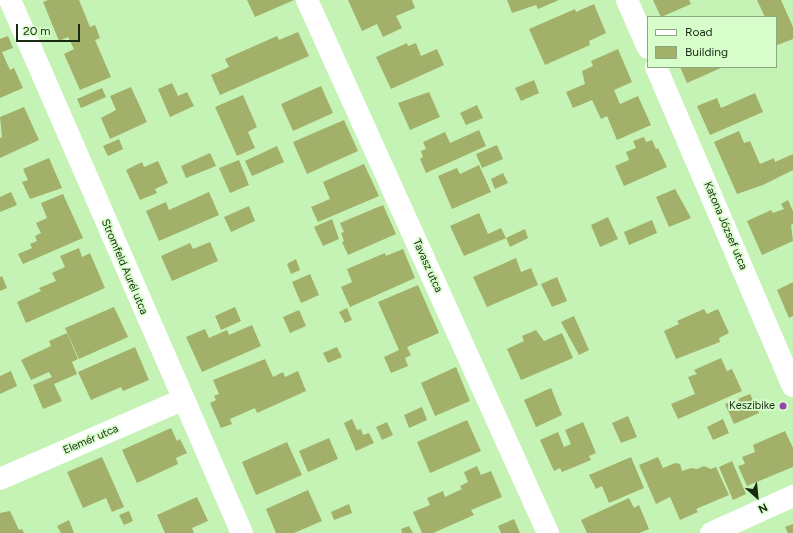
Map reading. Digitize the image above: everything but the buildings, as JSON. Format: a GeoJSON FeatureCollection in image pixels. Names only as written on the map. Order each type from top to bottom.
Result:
{"type":"FeatureCollection","features":[{"type":"Feature","properties":{"kind":"street","name":"Stromfeld Aurél utca"},"geometry":{"type":"LineString","coordinates":[[10,0],[182,400],[242,533]]}},
{"type":"Feature","properties":{"kind":"street","name":"Tavasz utca"},"geometry":{"type":"LineString","coordinates":[[307,0],[548,533]]}},
{"type":"Feature","properties":{"kind":"street"},"geometry":{"type":"LineString","coordinates":[[627,0],[647,46]]}},
{"type":"Feature","properties":{"kind":"street","name":"Katona József utca"},"geometry":{"type":"LineString","coordinates":[[656,68],[793,386]]}},
{"type":"Feature","properties":{"kind":"street","name":"Elemér utca"},"geometry":{"type":"LineString","coordinates":[[0,479],[182,400]]}},
{"type":"Feature","properties":{"kind":"street"},"geometry":{"type":"LineString","coordinates":[[711,533],[793,496]]}},
{"type":"Feature","properties":{"kind":"place","name":"Keszibike"},"geometry":{"type":"Point","coordinates":[783,406]}}]}
